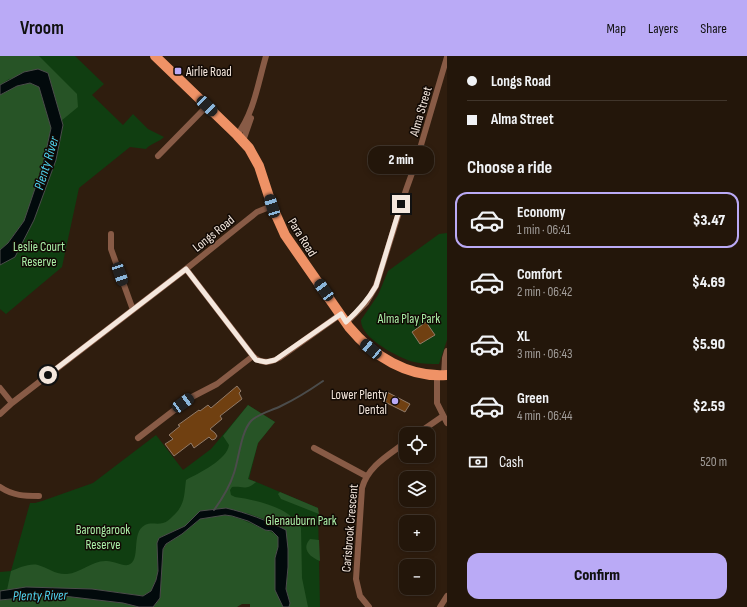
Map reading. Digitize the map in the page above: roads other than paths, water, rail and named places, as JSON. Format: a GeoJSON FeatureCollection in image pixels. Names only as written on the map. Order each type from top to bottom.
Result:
{"type":"FeatureCollection","features":[{"type":"Feature","properties":{"kind":"main road","name":"Para Road"},"geometry":{"type":"LineString","coordinates":[[155,56],[249,148],[259,166],[277,219],[290,244],[365,344],[384,359],[410,370],[442,375]]}},
{"type":"Feature","properties":{"kind":"street"},"geometry":{"type":"LineString","coordinates":[[240,138],[253,104],[266,56]]}},
{"type":"Feature","properties":{"kind":"street","name":"Alma Street"},"geometry":{"type":"LineString","coordinates":[[253,356],[256,360],[262,362],[270,362],[275,360],[363,306],[376,286],[416,162],[447,57]]}},
{"type":"Feature","properties":{"kind":"street"},"geometry":{"type":"LineString","coordinates":[[158,156],[207,106]]}},
{"type":"Feature","properties":{"kind":"street","name":"Longs Road"},"geometry":{"type":"LineString","coordinates":[[0,414],[12,403],[186,269],[252,216],[261,210],[272,206]]}},
{"type":"Feature","properties":{"kind":"street"},"geometry":{"type":"LineString","coordinates":[[111,234],[111,250],[133,310]]}},
{"type":"Feature","properties":{"kind":"street"},"geometry":{"type":"LineString","coordinates":[[147,441],[140,436],[190,398],[217,384],[253,356],[186,269]]}},
{"type":"Feature","properties":{"kind":"street"},"geometry":{"type":"LineString","coordinates":[[447,351],[437,403],[447,423]]}},
{"type":"Feature","properties":{"kind":"street"},"geometry":{"type":"LineString","coordinates":[[0,388],[12,403]]}},
{"type":"Feature","properties":{"kind":"street"},"geometry":{"type":"LineString","coordinates":[[427,427],[443,416]]}},
{"type":"Feature","properties":{"kind":"street","name":"Carisbrook Crescent"},"geometry":{"type":"LineString","coordinates":[[369,607],[360,596],[356,585],[355,575],[361,494],[366,476],[375,465],[399,447]]}},
{"type":"Feature","properties":{"kind":"street"},"geometry":{"type":"LineString","coordinates":[[314,448],[366,476]]}},
{"type":"Feature","properties":{"kind":"street"},"geometry":{"type":"LineString","coordinates":[[0,487],[6,491],[22,496],[40,496]]}},
{"type":"Feature","properties":{"kind":"street"},"geometry":{"type":"LineString","coordinates":[[440,607],[447,596]]}},
{"type":"Feature","properties":{"kind":"water","name":"Plenty River"},"geometry":{"type":"Polygon","coordinates":[[[38,69],[48,73],[63,125],[56,160],[34,220],[15,257],[0,265],[0,250],[8,243],[24,221],[43,165],[51,128],[39,87],[30,83],[17,86],[0,95],[0,85],[24,72],[38,69]]]}},
{"type":"Feature","properties":{"kind":"water","name":"Plenty River"},"geometry":{"type":"Polygon","coordinates":[[[226,508],[256,517],[286,530],[288,567],[286,589],[290,603],[289,607],[283,607],[275,590],[275,558],[278,547],[278,537],[272,531],[265,530],[248,521],[225,515],[200,519],[182,534],[166,544],[163,549],[160,598],[153,607],[139,607],[123,603],[55,595],[0,600],[0,591],[26,587],[92,589],[143,596],[151,591],[156,580],[158,571],[157,543],[159,538],[185,526],[200,511],[226,508]]]}},
{"type":"Feature","properties":{"kind":"waterway"},"geometry":{"type":"LineString","coordinates":[[214,510],[230,483],[236,467],[245,432],[251,421],[261,414],[292,400],[323,381]]}},
{"type":"Feature","properties":{"kind":"place","name":"Airlie Road"},"geometry":{"type":"Point","coordinates":[178,71]}},
{"type":"Feature","properties":{"kind":"place","name":"Lower Plenty Dental"},"geometry":{"type":"Point","coordinates":[395,401]}},
{"type":"Feature","properties":{"kind":"park label","name":"Leslie Court Reserve"},"geometry":{"type":"Point","coordinates":[39,254]}},
{"type":"Feature","properties":{"kind":"park label","name":"Alma Play Park"},"geometry":{"type":"Point","coordinates":[409,318]}},
{"type":"Feature","properties":{"kind":"park label","name":"Glenauburn Park"},"geometry":{"type":"Point","coordinates":[301,520]}},
{"type":"Feature","properties":{"kind":"park label","name":"Barongarook Reserve"},"geometry":{"type":"Point","coordinates":[103,536]}}]}
